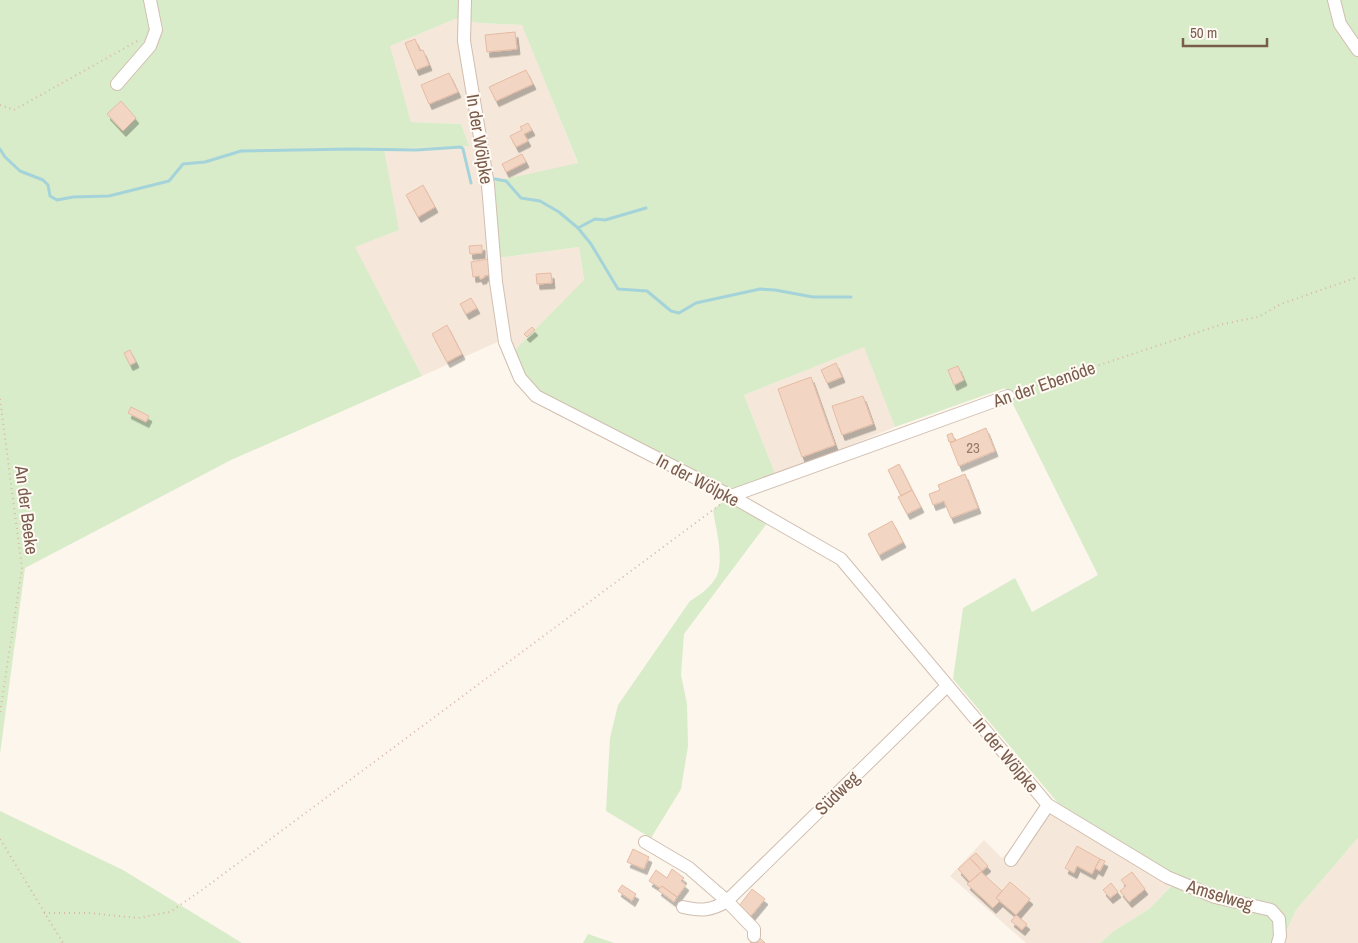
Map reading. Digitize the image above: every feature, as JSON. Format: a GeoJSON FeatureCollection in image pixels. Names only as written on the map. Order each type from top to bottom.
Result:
{"type":"FeatureCollection","features":[{"type":"Feature","properties":{"kind":"street"},"geometry":{"type":"LineString","coordinates":[[117,84],[156,30],[150,0]]}},
{"type":"Feature","properties":{"kind":"street","name":"In der Wölpke"},"geometry":{"type":"LineString","coordinates":[[465,0],[464,41],[488,185],[496,282],[505,342],[520,378],[536,396],[731,496],[841,559],[1048,805],[1139,860]]}},
{"type":"Feature","properties":{"kind":"street"},"geometry":{"type":"LineString","coordinates":[[1334,0],[1340,24],[1358,50]]}},
{"type":"Feature","properties":{"kind":"street","name":"An der Ebenöde"},"geometry":{"type":"LineString","coordinates":[[731,496],[1008,396]]}},
{"type":"Feature","properties":{"kind":"street","name":"Südweg"},"geometry":{"type":"LineString","coordinates":[[727,901],[947,686]]}},
{"type":"Feature","properties":{"kind":"street"},"geometry":{"type":"LineString","coordinates":[[1011,860],[1048,805]]}},
{"type":"Feature","properties":{"kind":"street"},"geometry":{"type":"LineString","coordinates":[[646,842],[689,868],[727,901],[754,929],[754,936]]}},
{"type":"Feature","properties":{"kind":"street","name":"Amselweg"},"geometry":{"type":"LineString","coordinates":[[1139,860],[1168,877],[1215,897],[1271,910],[1279,919],[1280,936],[1278,943]]}},
{"type":"Feature","properties":{"kind":"street"},"geometry":{"type":"LineString","coordinates":[[683,907],[699,910],[716,908],[727,901]]}},
{"type":"Feature","properties":{"kind":"path"},"geometry":{"type":"LineString","coordinates":[[0,105],[14,110],[145,43]]}},
{"type":"Feature","properties":{"kind":"path","name":"An der Ebenöde"},"geometry":{"type":"LineString","coordinates":[[1008,396],[1223,324],[1258,317],[1281,304],[1358,277]]}},
{"type":"Feature","properties":{"kind":"path","name":"An der Beeke"},"geometry":{"type":"LineString","coordinates":[[0,399],[22,568],[0,713]]}},
{"type":"Feature","properties":{"kind":"path"},"geometry":{"type":"LineString","coordinates":[[44,913],[89,913],[138,918],[170,912],[731,496]]}},
{"type":"Feature","properties":{"kind":"path"},"geometry":{"type":"LineString","coordinates":[[0,839],[63,943]]}},
{"type":"Feature","properties":{"kind":"shaded area"},"geometry":{"type":"Polygon","coordinates":[[[455,19],[479,23],[523,25],[578,164],[499,258],[579,247],[584,281],[515,350],[502,340],[422,376],[354,247],[398,230],[383,148],[468,146],[461,124],[411,122],[389,46],[455,19]]]}},
{"type":"Feature","properties":{"kind":"shaded area"},"geometry":{"type":"Polygon","coordinates":[[[865,346],[895,427],[776,476],[744,395],[865,346]]]}},
{"type":"Feature","properties":{"kind":"shaded area"},"geometry":{"type":"Polygon","coordinates":[[[1058,803],[1178,878],[1149,909],[1114,931],[1100,943],[1026,943],[950,876],[984,840],[1002,858],[1058,803]]]}},
{"type":"Feature","properties":{"kind":"shaded area"},"geometry":{"type":"Polygon","coordinates":[[[1358,838],[1358,943],[1281,943],[1296,910],[1358,838]]]}},
{"type":"Feature","properties":{"kind":"green space"},"geometry":{"type":"Polygon","coordinates":[[[0,0],[1358,0],[1358,838],[1296,910],[1281,943],[1100,943],[1114,931],[1149,909],[1178,879],[1058,803],[953,679],[963,608],[1015,578],[1032,612],[1098,575],[1005,388],[895,427],[864,347],[744,395],[776,476],[733,493],[774,514],[684,634],[681,675],[687,704],[688,746],[681,789],[651,838],[606,811],[610,738],[618,705],[690,601],[706,589],[716,577],[720,558],[713,510],[728,497],[532,400],[515,350],[584,280],[579,247],[498,258],[492,182],[578,163],[522,25],[479,23],[455,19],[390,46],[411,122],[461,124],[469,146],[384,149],[399,230],[355,247],[422,376],[231,460],[25,568],[0,754],[0,0]]]}},
{"type":"Feature","properties":{"kind":"green space"},"geometry":{"type":"Polygon","coordinates":[[[0,811],[123,870],[242,943],[0,943],[0,811]]]}},
{"type":"Feature","properties":{"kind":"green space"},"geometry":{"type":"Polygon","coordinates":[[[588,934],[614,943],[583,943],[588,934]]]}},
{"type":"Feature","properties":{"kind":"building"},"geometry":{"type":"Polygon","coordinates":[[[515,32],[517,49],[487,52],[485,35],[515,32]]]}},
{"type":"Feature","properties":{"kind":"building"},"geometry":{"type":"Polygon","coordinates":[[[415,39],[420,51],[423,50],[429,65],[416,70],[405,43],[415,39]]]}},
{"type":"Feature","properties":{"kind":"building"},"geometry":{"type":"Polygon","coordinates":[[[526,70],[533,84],[496,101],[489,87],[526,70]]]}},
{"type":"Feature","properties":{"kind":"building"},"geometry":{"type":"Polygon","coordinates":[[[449,73],[458,92],[429,104],[421,85],[449,73]]]}},
{"type":"Feature","properties":{"kind":"building"},"geometry":{"type":"Polygon","coordinates":[[[121,101],[136,118],[123,131],[107,114],[121,101]]]}},
{"type":"Feature","properties":{"kind":"building"},"geometry":{"type":"Polygon","coordinates":[[[528,123],[532,130],[524,134],[528,141],[516,147],[510,136],[522,130],[520,127],[528,123]]]}},
{"type":"Feature","properties":{"kind":"building"},"geometry":{"type":"Polygon","coordinates":[[[522,154],[526,162],[506,172],[502,164],[522,154]]]}},
{"type":"Feature","properties":{"kind":"building"},"geometry":{"type":"Polygon","coordinates":[[[423,185],[435,207],[418,217],[406,195],[423,185]]]}},
{"type":"Feature","properties":{"kind":"building"},"geometry":{"type":"Polygon","coordinates":[[[482,245],[482,253],[470,254],[469,246],[482,245]]]}},
{"type":"Feature","properties":{"kind":"building"},"geometry":{"type":"Polygon","coordinates":[[[488,259],[490,275],[480,279],[479,276],[473,277],[471,262],[488,259]]]}},
{"type":"Feature","properties":{"kind":"building"},"geometry":{"type":"Polygon","coordinates":[[[551,273],[552,283],[537,284],[536,274],[551,273]]]}},
{"type":"Feature","properties":{"kind":"building"},"geometry":{"type":"Polygon","coordinates":[[[471,298],[477,308],[466,314],[460,304],[471,298]]]}},
{"type":"Feature","properties":{"kind":"building"},"geometry":{"type":"Polygon","coordinates":[[[447,325],[462,354],[447,362],[432,334],[447,325]]]}},
{"type":"Feature","properties":{"kind":"building"},"geometry":{"type":"Polygon","coordinates":[[[532,327],[535,330],[527,337],[524,334],[532,327]]]}},
{"type":"Feature","properties":{"kind":"building"},"geometry":{"type":"Polygon","coordinates":[[[130,350],[136,362],[130,365],[124,353],[130,350]]]}},
{"type":"Feature","properties":{"kind":"building"},"geometry":{"type":"Polygon","coordinates":[[[836,363],[842,377],[827,383],[821,370],[836,363]]]}},
{"type":"Feature","properties":{"kind":"building"},"geometry":{"type":"Polygon","coordinates":[[[958,366],[964,380],[954,385],[948,370],[958,366]]]}},
{"type":"Feature","properties":{"kind":"building"},"geometry":{"type":"Polygon","coordinates":[[[811,377],[835,445],[802,457],[778,389],[811,377]]]}},
{"type":"Feature","properties":{"kind":"building"},"geometry":{"type":"Polygon","coordinates":[[[863,396],[873,424],[842,435],[832,406],[863,396]]]}},
{"type":"Feature","properties":{"kind":"building"},"geometry":{"type":"Polygon","coordinates":[[[131,407],[149,416],[146,422],[128,413],[131,407]]]}},
{"type":"Feature","properties":{"kind":"building"},"geometry":{"type":"Polygon","coordinates":[[[986,428],[995,451],[959,466],[950,443],[986,428]]]}},
{"type":"Feature","properties":{"kind":"building"},"geometry":{"type":"Polygon","coordinates":[[[952,433],[955,441],[949,442],[947,435],[952,433]]]}},
{"type":"Feature","properties":{"kind":"building"},"geometry":{"type":"Polygon","coordinates":[[[899,464],[912,490],[901,496],[888,470],[899,464]]]}},
{"type":"Feature","properties":{"kind":"building"},"geometry":{"type":"Polygon","coordinates":[[[965,474],[978,508],[951,518],[944,501],[933,505],[929,494],[940,490],[938,485],[965,474]]]}},
{"type":"Feature","properties":{"kind":"building"},"geometry":{"type":"Polygon","coordinates":[[[912,490],[921,507],[907,514],[898,497],[912,490]]]}},
{"type":"Feature","properties":{"kind":"building"},"geometry":{"type":"Polygon","coordinates":[[[892,521],[903,542],[879,555],[868,534],[892,521]]]}},
{"type":"Feature","properties":{"kind":"building"},"geometry":{"type":"Polygon","coordinates":[[[1077,846],[1100,859],[1092,874],[1077,866],[1074,873],[1065,868],[1077,846]]]}},
{"type":"Feature","properties":{"kind":"building"},"geometry":{"type":"Polygon","coordinates":[[[633,849],[649,857],[644,869],[627,862],[633,849]]]}},
{"type":"Feature","properties":{"kind":"building"},"geometry":{"type":"Polygon","coordinates":[[[976,853],[988,866],[982,871],[970,858],[976,853]]]}},
{"type":"Feature","properties":{"kind":"building"},"geometry":{"type":"Polygon","coordinates":[[[970,858],[982,871],[970,882],[958,869],[970,858]]]}},
{"type":"Feature","properties":{"kind":"building"},"geometry":{"type":"Polygon","coordinates":[[[1100,859],[1105,861],[1100,871],[1095,868],[1100,859]]]}},
{"type":"Feature","properties":{"kind":"building"},"geometry":{"type":"Polygon","coordinates":[[[672,869],[684,878],[681,881],[686,885],[677,897],[662,886],[660,888],[649,881],[656,870],[667,878],[672,869]]]}},
{"type":"Feature","properties":{"kind":"building"},"geometry":{"type":"Polygon","coordinates":[[[981,872],[1002,891],[996,898],[1000,901],[993,908],[967,884],[981,872]]]}},
{"type":"Feature","properties":{"kind":"building"},"geometry":{"type":"Polygon","coordinates":[[[1132,872],[1145,889],[1129,902],[1120,891],[1126,886],[1121,880],[1132,872]]]}},
{"type":"Feature","properties":{"kind":"building"},"geometry":{"type":"Polygon","coordinates":[[[1010,882],[1030,899],[1016,915],[996,898],[1010,882]]]}},
{"type":"Feature","properties":{"kind":"building"},"geometry":{"type":"Polygon","coordinates":[[[1111,883],[1118,892],[1110,898],[1103,890],[1111,883]]]}},
{"type":"Feature","properties":{"kind":"building"},"geometry":{"type":"Polygon","coordinates":[[[622,885],[636,894],[632,901],[618,891],[622,885]]]}},
{"type":"Feature","properties":{"kind":"building"},"geometry":{"type":"Polygon","coordinates":[[[662,886],[677,897],[674,902],[658,890],[662,886]]]}},
{"type":"Feature","properties":{"kind":"building"},"geometry":{"type":"Polygon","coordinates":[[[752,889],[765,899],[751,916],[739,906],[752,889]]]}},
{"type":"Feature","properties":{"kind":"building"},"geometry":{"type":"Polygon","coordinates":[[[1016,915],[1027,924],[1022,930],[1011,921],[1016,915]]]}},
{"type":"Feature","properties":{"kind":"building"},"geometry":{"type":"Polygon","coordinates":[[[758,936],[765,943],[750,943],[758,936]]]}},
{"type":"Feature","properties":{"kind":"waterway"},"geometry":{"type":"LineString","coordinates":[[0,149],[5,157],[20,171],[43,180],[48,185],[50,196],[57,200],[73,197],[109,196],[169,181],[183,164],[205,162],[241,151],[416,150],[461,147],[471,183]]}},
{"type":"Feature","properties":{"kind":"waterway"},"geometry":{"type":"LineString","coordinates":[[495,179],[506,181],[521,198],[540,201],[559,212],[578,228],[591,244],[618,289],[647,291],[671,311],[679,313],[696,303],[760,289],[813,297],[851,297]]}},
{"type":"Feature","properties":{"kind":"waterway"},"geometry":{"type":"LineString","coordinates":[[578,228],[595,219],[605,220],[646,208]]}}]}
